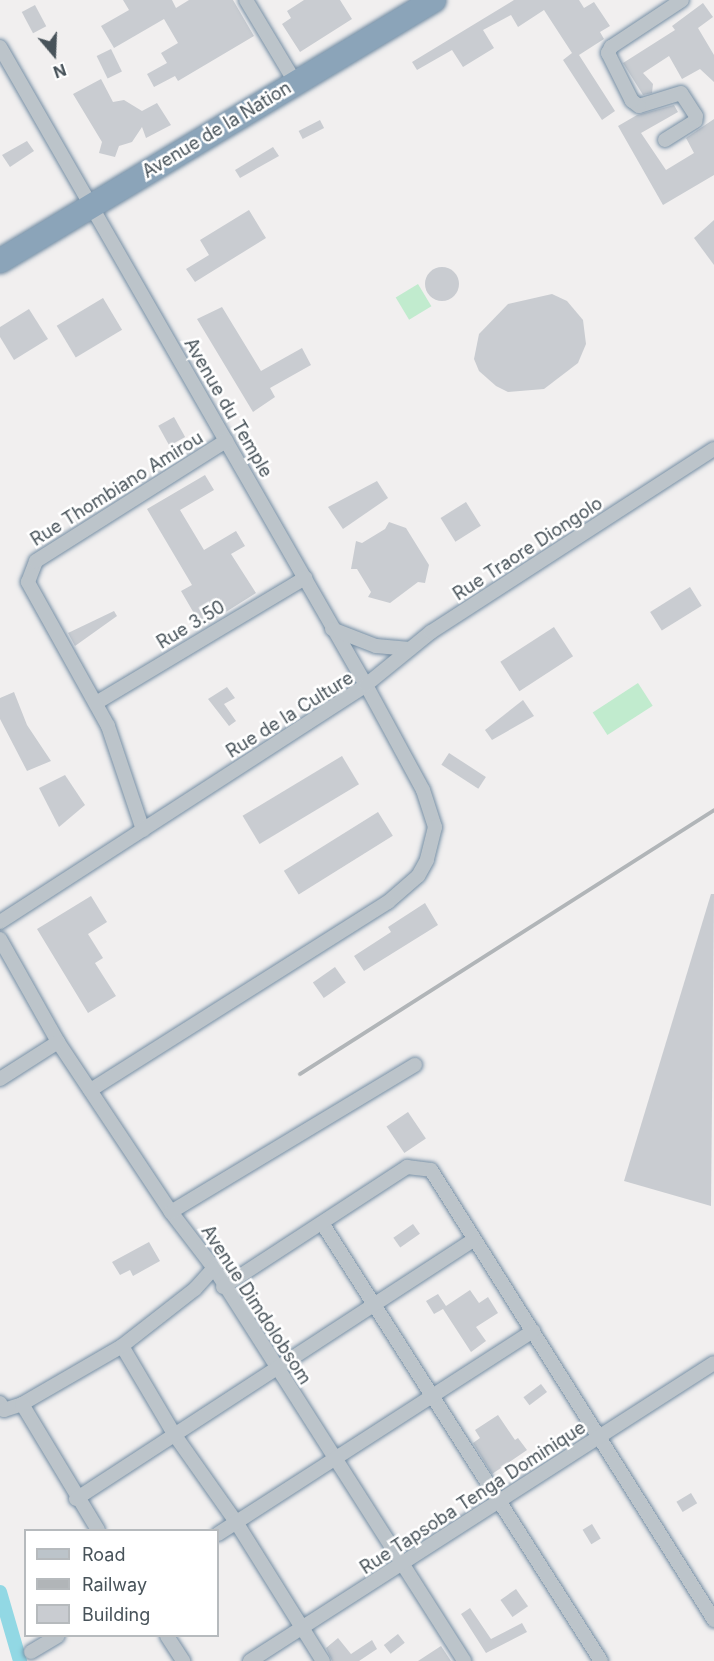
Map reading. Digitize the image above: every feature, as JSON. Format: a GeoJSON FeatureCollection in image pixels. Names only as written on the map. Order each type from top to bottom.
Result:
{"type":"FeatureCollection","features":[{"type":"Feature","properties":{"kind":"highway","name":"Avenue de la Nation"},"geometry":{"type":"LineString","coordinates":[[0,261],[434,0]]}},
{"type":"Feature","properties":{"kind":"street"},"geometry":{"type":"LineString","coordinates":[[246,0],[295,82]]}},
{"type":"Feature","properties":{"kind":"street"},"geometry":{"type":"LineString","coordinates":[[665,140],[695,121],[696,116],[681,93],[639,106],[632,101],[608,53],[611,46],[682,0]]}},
{"type":"Feature","properties":{"kind":"street","name":"Avenue du Temple"},"geometry":{"type":"LineString","coordinates":[[0,47],[366,685]]}},
{"type":"Feature","properties":{"kind":"street","name":"Rue Thombiano Amirou"},"geometry":{"type":"LineString","coordinates":[[143,830],[116,746],[96,703],[33,598],[28,582],[36,561],[226,441]]}},
{"type":"Feature","properties":{"kind":"street","name":"Rue Traore Diongolo"},"geometry":{"type":"LineString","coordinates":[[366,685],[410,649],[714,449]]}},
{"type":"Feature","properties":{"kind":"street","name":"Rue 3.50"},"geometry":{"type":"LineString","coordinates":[[96,703],[305,578]]}},
{"type":"Feature","properties":{"kind":"street"},"geometry":{"type":"LineString","coordinates":[[332,629],[376,646],[410,649]]}},
{"type":"Feature","properties":{"kind":"street","name":"Rue de la Culture"},"geometry":{"type":"LineString","coordinates":[[0,922],[366,685],[432,809],[433,843],[418,876],[388,902],[90,1090]]}},
{"type":"Feature","properties":{"kind":"street","name":"Avenue Dimdolobsom"},"geometry":{"type":"LineString","coordinates":[[0,939],[58,1042],[171,1212],[214,1268],[223,1287],[276,1370],[337,1457],[402,1565],[464,1661]]}},
{"type":"Feature","properties":{"kind":"street"},"geometry":{"type":"LineString","coordinates":[[0,1079],[58,1042]]}},
{"type":"Feature","properties":{"kind":"street"},"geometry":{"type":"LineString","coordinates":[[171,1212],[415,1065]]}},
{"type":"Feature","properties":{"kind":"street"},"geometry":{"type":"LineString","coordinates":[[223,1287],[407,1167],[431,1170],[473,1240],[533,1331],[597,1439],[714,1620]]}},
{"type":"Feature","properties":{"kind":"street"},"geometry":{"type":"LineString","coordinates":[[322,1223],[374,1306],[433,1393],[498,1503],[601,1661]]}},
{"type":"Feature","properties":{"kind":"street"},"geometry":{"type":"LineString","coordinates":[[76,1499],[473,1240]]}},
{"type":"Feature","properties":{"kind":"street"},"geometry":{"type":"LineString","coordinates":[[1,1406],[22,1404],[122,1346],[195,1289],[214,1268]]}},
{"type":"Feature","properties":{"kind":"street"},"geometry":{"type":"LineString","coordinates":[[219,1533],[433,1393],[533,1331]]}},
{"type":"Feature","properties":{"kind":"street"},"geometry":{"type":"LineString","coordinates":[[122,1346],[174,1434],[236,1522],[323,1661]]}},
{"type":"Feature","properties":{"kind":"street","name":"Rue Tapsoba Tenga Dominique"},"geometry":{"type":"LineString","coordinates":[[250,1661],[714,1363]]}},
{"type":"Feature","properties":{"kind":"street"},"geometry":{"type":"LineString","coordinates":[[22,1404],[76,1499],[97,1529]]}},
{"type":"Feature","properties":{"kind":"street"},"geometry":{"type":"LineString","coordinates":[[31,1652],[55,1637]]}},
{"type":"Feature","properties":{"kind":"street"},"geometry":{"type":"LineString","coordinates":[[168,1637],[183,1661]]}},
{"type":"Feature","properties":{"kind":"green space"},"geometry":{"type":"Polygon","coordinates":[[[418,284],[431,306],[409,320],[396,297],[418,284]]]}},
{"type":"Feature","properties":{"kind":"green space"},"geometry":{"type":"Polygon","coordinates":[[[638,683],[653,706],[607,735],[593,712],[638,683]]]}},
{"type":"Feature","properties":{"kind":"building"},"geometry":{"type":"Polygon","coordinates":[[[123,0],[172,0],[176,8],[189,0],[233,0],[254,36],[178,81],[175,76],[154,87],[147,74],[167,63],[161,53],[178,43],[164,19],[114,48],[101,26],[129,10],[123,0]]]}},
{"type":"Feature","properties":{"kind":"building"},"geometry":{"type":"Polygon","coordinates":[[[304,0],[340,0],[352,19],[300,52],[282,24],[291,18],[287,11],[304,0]]]}},
{"type":"Feature","properties":{"kind":"building"},"geometry":{"type":"Polygon","coordinates":[[[514,0],[579,0],[584,8],[594,2],[610,26],[600,32],[604,39],[579,55],[615,111],[602,120],[563,60],[572,53],[544,10],[518,27],[511,15],[483,30],[494,48],[463,67],[452,50],[417,70],[412,62],[514,0]]]}},
{"type":"Feature","properties":{"kind":"building"},"geometry":{"type":"Polygon","coordinates":[[[703,3],[713,17],[698,28],[714,55],[714,82],[700,69],[682,79],[669,56],[643,73],[653,84],[652,93],[643,95],[623,63],[675,30],[672,26],[703,3]]]}},
{"type":"Feature","properties":{"kind":"building"},"geometry":{"type":"Polygon","coordinates":[[[35,5],[46,26],[33,33],[22,12],[35,5]]]}},
{"type":"Feature","properties":{"kind":"building"},"geometry":{"type":"Polygon","coordinates":[[[111,49],[122,71],[108,78],[97,56],[111,49]]]}},
{"type":"Feature","properties":{"kind":"building"},"geometry":{"type":"Polygon","coordinates":[[[101,79],[113,102],[124,100],[142,111],[157,103],[171,125],[146,138],[142,127],[132,142],[119,146],[115,157],[99,153],[102,142],[73,94],[101,79]]]}},
{"type":"Feature","properties":{"kind":"building"},"geometry":{"type":"Polygon","coordinates":[[[674,105],[678,112],[641,133],[666,170],[694,153],[686,138],[714,119],[714,175],[663,205],[618,126],[637,115],[674,105]]]}},
{"type":"Feature","properties":{"kind":"building"},"geometry":{"type":"Polygon","coordinates":[[[320,120],[324,128],[303,139],[299,131],[320,120]]]}},
{"type":"Feature","properties":{"kind":"building"},"geometry":{"type":"Polygon","coordinates":[[[27,141],[34,151],[10,167],[2,155],[27,141]]]}},
{"type":"Feature","properties":{"kind":"building"},"geometry":{"type":"Polygon","coordinates":[[[273,147],[279,156],[240,178],[235,170],[273,147]]]}},
{"type":"Feature","properties":{"kind":"building"},"geometry":{"type":"Polygon","coordinates":[[[249,210],[266,238],[195,282],[186,269],[209,255],[200,240],[249,210]]]}},
{"type":"Feature","properties":{"kind":"building"},"geometry":{"type":"Polygon","coordinates":[[[714,220],[714,265],[694,238],[714,220]]]}},
{"type":"Feature","properties":{"kind":"building"},"geometry":{"type":"Polygon","coordinates":[[[442,267],[454,272],[459,284],[454,296],[442,301],[430,296],[425,284],[430,272],[442,267]]]}},
{"type":"Feature","properties":{"kind":"building"},"geometry":{"type":"Polygon","coordinates":[[[552,294],[567,301],[583,320],[586,344],[578,363],[544,389],[508,392],[496,386],[479,371],[474,359],[479,334],[508,304],[552,294]]]}},
{"type":"Feature","properties":{"kind":"building"},"geometry":{"type":"Polygon","coordinates":[[[103,298],[122,330],[76,358],[57,326],[103,298]]]}},
{"type":"Feature","properties":{"kind":"building"},"geometry":{"type":"Polygon","coordinates":[[[222,307],[261,371],[302,348],[311,365],[270,388],[275,397],[253,412],[197,319],[222,307]]]}},
{"type":"Feature","properties":{"kind":"building"},"geometry":{"type":"Polygon","coordinates":[[[29,309],[48,339],[14,360],[0,337],[0,327],[29,309]]]}},
{"type":"Feature","properties":{"kind":"building"},"geometry":{"type":"Polygon","coordinates":[[[174,417],[185,437],[169,446],[158,426],[174,417]]]}},
{"type":"Feature","properties":{"kind":"building"},"geometry":{"type":"Polygon","coordinates":[[[205,475],[214,490],[180,510],[204,550],[236,531],[245,546],[231,554],[256,593],[202,627],[181,591],[192,585],[147,509],[205,475]]]}},
{"type":"Feature","properties":{"kind":"building"},"geometry":{"type":"Polygon","coordinates":[[[377,481],[388,498],[343,529],[328,507],[377,481]]]}},
{"type":"Feature","properties":{"kind":"building"},"geometry":{"type":"Polygon","coordinates":[[[466,502],[481,526],[455,542],[441,518],[466,502]]]}},
{"type":"Feature","properties":{"kind":"building"},"geometry":{"type":"Polygon","coordinates":[[[389,522],[406,528],[429,565],[425,583],[418,582],[390,603],[368,597],[371,592],[357,569],[351,569],[356,541],[362,543],[385,529],[389,522]]]}},
{"type":"Feature","properties":{"kind":"building"},"geometry":{"type":"Polygon","coordinates":[[[690,587],[702,606],[662,631],[650,612],[690,587]]]}},
{"type":"Feature","properties":{"kind":"building"},"geometry":{"type":"Polygon","coordinates":[[[114,611],[117,616],[75,646],[68,633],[114,611]]]}},
{"type":"Feature","properties":{"kind":"building"},"geometry":{"type":"Polygon","coordinates":[[[554,627],[573,656],[519,691],[500,662],[554,627]]]}},
{"type":"Feature","properties":{"kind":"building"},"geometry":{"type":"Polygon","coordinates":[[[227,687],[235,698],[224,704],[236,721],[229,726],[208,699],[227,687]]]}},
{"type":"Feature","properties":{"kind":"building"},"geometry":{"type":"Polygon","coordinates":[[[14,692],[27,725],[51,761],[27,771],[0,719],[0,698],[14,692]]]}},
{"type":"Feature","properties":{"kind":"building"},"geometry":{"type":"Polygon","coordinates":[[[523,700],[534,716],[492,740],[485,730],[523,700]]]}},
{"type":"Feature","properties":{"kind":"building"},"geometry":{"type":"Polygon","coordinates":[[[449,753],[486,777],[478,789],[441,765],[449,753]]]}},
{"type":"Feature","properties":{"kind":"building"},"geometry":{"type":"Polygon","coordinates":[[[342,756],[359,784],[260,844],[243,816],[342,756]]]}},
{"type":"Feature","properties":{"kind":"building"},"geometry":{"type":"Polygon","coordinates":[[[65,775],[85,805],[59,827],[39,788],[65,775]]]}},
{"type":"Feature","properties":{"kind":"building"},"geometry":{"type":"Polygon","coordinates":[[[378,812],[393,836],[299,895],[284,871],[378,812]]]}},
{"type":"Feature","properties":{"kind":"building"},"geometry":{"type":"Polygon","coordinates":[[[711,894],[714,894],[711,1206],[624,1181],[711,894]]]}},
{"type":"Feature","properties":{"kind":"building"},"geometry":{"type":"Polygon","coordinates":[[[91,896],[107,922],[88,934],[103,958],[95,963],[116,996],[88,1013],[37,929],[91,896]]]}},
{"type":"Feature","properties":{"kind":"building"},"geometry":{"type":"Polygon","coordinates":[[[425,903],[438,925],[364,971],[354,956],[391,932],[388,927],[425,903]]]}},
{"type":"Feature","properties":{"kind":"building"},"geometry":{"type":"Polygon","coordinates":[[[335,967],[346,983],[324,998],[313,982],[335,967]]]}},
{"type":"Feature","properties":{"kind":"building"},"geometry":{"type":"Polygon","coordinates":[[[408,1112],[426,1139],[404,1153],[386,1127],[408,1112]]]}},
{"type":"Feature","properties":{"kind":"building"},"geometry":{"type":"Polygon","coordinates":[[[413,1224],[420,1234],[400,1248],[393,1238],[413,1224]]]}},
{"type":"Feature","properties":{"kind":"building"},"geometry":{"type":"Polygon","coordinates":[[[149,1242],[160,1261],[133,1276],[130,1270],[120,1275],[112,1262],[149,1242]]]}},
{"type":"Feature","properties":{"kind":"building"},"geometry":{"type":"Polygon","coordinates":[[[470,1290],[479,1303],[488,1297],[498,1313],[476,1327],[486,1341],[471,1352],[443,1309],[434,1314],[426,1301],[438,1294],[446,1306],[470,1290]]]}},
{"type":"Feature","properties":{"kind":"building"},"geometry":{"type":"Polygon","coordinates":[[[541,1384],[547,1392],[529,1405],[523,1397],[541,1384]]]}},
{"type":"Feature","properties":{"kind":"building"},"geometry":{"type":"Polygon","coordinates":[[[498,1415],[515,1440],[518,1438],[527,1450],[492,1474],[473,1443],[480,1438],[475,1430],[498,1415]]]}},
{"type":"Feature","properties":{"kind":"building"},"geometry":{"type":"Polygon","coordinates":[[[691,1493],[697,1503],[683,1512],[676,1502],[691,1493]]]}},
{"type":"Feature","properties":{"kind":"building"},"geometry":{"type":"Polygon","coordinates":[[[592,1524],[601,1539],[591,1544],[583,1530],[592,1524]]]}},
{"type":"Feature","properties":{"kind":"building"},"geometry":{"type":"Polygon","coordinates":[[[516,1589],[528,1606],[512,1617],[500,1600],[516,1589]]]}},
{"type":"Feature","properties":{"kind":"building"},"geometry":{"type":"Polygon","coordinates":[[[470,1608],[491,1639],[522,1623],[527,1632],[486,1653],[461,1614],[470,1608]]]}},
{"type":"Feature","properties":{"kind":"building"},"geometry":{"type":"Polygon","coordinates":[[[398,1634],[405,1643],[391,1654],[384,1645],[398,1634]]]}},
{"type":"Feature","properties":{"kind":"building"},"geometry":{"type":"Polygon","coordinates":[[[338,1638],[351,1654],[372,1640],[377,1649],[359,1661],[332,1661],[326,1648],[338,1638]]]}},
{"type":"Feature","properties":{"kind":"building"},"geometry":{"type":"Polygon","coordinates":[[[441,1646],[451,1661],[418,1661],[441,1646]]]}},
{"type":"Feature","properties":{"kind":"waterway"},"geometry":{"type":"LineString","coordinates":[[0,1592],[20,1661]]}},
{"type":"Feature","properties":{"kind":"railway"},"geometry":{"type":"LineString","coordinates":[[300,1074],[714,810]]}}]}
